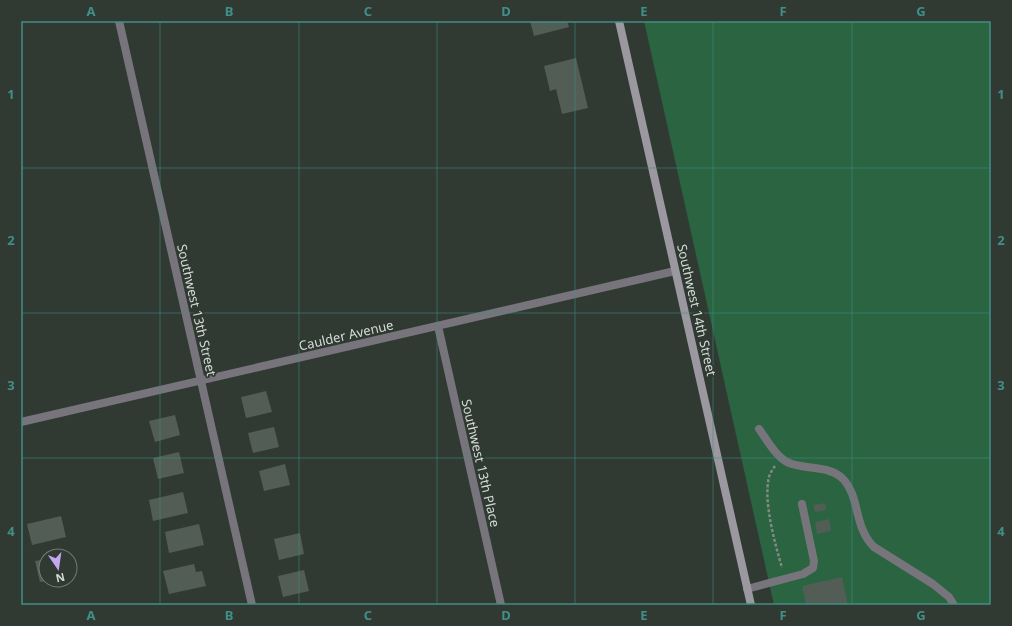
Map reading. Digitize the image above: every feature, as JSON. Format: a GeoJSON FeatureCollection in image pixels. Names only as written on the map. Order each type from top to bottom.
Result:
{"type":"FeatureCollection","features":[{"type":"Feature","properties":{"kind":"street","name":"Southwest 13th Street"},"geometry":{"type":"LineString","coordinates":[[119,21],[252,605]]}},
{"type":"Feature","properties":{"kind":"street","name":"Southwest 14th Street"},"geometry":{"type":"LineString","coordinates":[[619,21],[751,605]]}},
{"type":"Feature","properties":{"kind":"street","name":"Caulder Avenue"},"geometry":{"type":"LineString","coordinates":[[21,422],[675,271]]}},
{"type":"Feature","properties":{"kind":"street","name":"Southwest 13th Place"},"geometry":{"type":"LineString","coordinates":[[438,326],[501,605]]}},
{"type":"Feature","properties":{"kind":"street"},"geometry":{"type":"LineString","coordinates":[[759,429],[780,457],[790,463],[826,470],[843,479],[849,488],[858,518],[868,541],[874,547],[933,584],[949,597],[954,605]]}},
{"type":"Feature","properties":{"kind":"street"},"geometry":{"type":"LineString","coordinates":[[747,589],[803,574],[813,568],[814,561],[802,504]]}},
{"type":"Feature","properties":{"kind":"path"},"geometry":{"type":"LineString","coordinates":[[780,457],[769,476],[768,499],[776,544],[783,572]]}},
{"type":"Feature","properties":{"kind":"green space"},"geometry":{"type":"Polygon","coordinates":[[[644,21],[991,21],[991,605],[774,605],[644,21]]]}},
{"type":"Feature","properties":{"kind":"building"},"geometry":{"type":"Polygon","coordinates":[[[530,21],[567,21],[569,27],[534,36],[530,21]]]}},
{"type":"Feature","properties":{"kind":"building"},"geometry":{"type":"Polygon","coordinates":[[[576,58],[588,108],[562,114],[556,89],[550,91],[544,66],[576,58]]]}},
{"type":"Feature","properties":{"kind":"building"},"geometry":{"type":"Polygon","coordinates":[[[266,391],[272,412],[246,418],[241,397],[266,391]]]}},
{"type":"Feature","properties":{"kind":"building"},"geometry":{"type":"Polygon","coordinates":[[[175,415],[180,435],[155,442],[149,421],[175,415]]]}},
{"type":"Feature","properties":{"kind":"building"},"geometry":{"type":"Polygon","coordinates":[[[274,427],[279,447],[253,453],[248,433],[274,427]]]}},
{"type":"Feature","properties":{"kind":"building"},"geometry":{"type":"Polygon","coordinates":[[[179,452],[184,473],[158,479],[153,458],[179,452]]]}},
{"type":"Feature","properties":{"kind":"building"},"geometry":{"type":"Polygon","coordinates":[[[285,464],[290,485],[264,491],[259,471],[285,464]]]}},
{"type":"Feature","properties":{"kind":"building"},"geometry":{"type":"Polygon","coordinates":[[[183,492],[188,513],[153,521],[149,500],[183,492]]]}},
{"type":"Feature","properties":{"kind":"building"},"geometry":{"type":"Polygon","coordinates":[[[825,503],[826,510],[815,512],[813,505],[825,503]]]}},
{"type":"Feature","properties":{"kind":"building"},"geometry":{"type":"Polygon","coordinates":[[[61,516],[66,537],[32,545],[27,524],[61,516]]]}},
{"type":"Feature","properties":{"kind":"building"},"geometry":{"type":"Polygon","coordinates":[[[829,519],[831,531],[817,534],[815,522],[829,519]]]}},
{"type":"Feature","properties":{"kind":"building"},"geometry":{"type":"Polygon","coordinates":[[[199,524],[204,545],[169,553],[165,532],[199,524]]]}},
{"type":"Feature","properties":{"kind":"building"},"geometry":{"type":"Polygon","coordinates":[[[300,533],[304,554],[279,560],[274,539],[300,533]]]}},
{"type":"Feature","properties":{"kind":"building"},"geometry":{"type":"Polygon","coordinates":[[[38,560],[38,574],[35,561],[38,560]]]}},
{"type":"Feature","properties":{"kind":"building"},"geometry":{"type":"Polygon","coordinates":[[[194,564],[196,572],[202,571],[206,586],[169,594],[163,571],[194,564]]]}},
{"type":"Feature","properties":{"kind":"building"},"geometry":{"type":"Polygon","coordinates":[[[304,570],[309,591],[283,597],[278,576],[304,570]]]}},
{"type":"Feature","properties":{"kind":"building"},"geometry":{"type":"Polygon","coordinates":[[[842,577],[848,605],[806,605],[802,586],[842,577]]]}}]}
